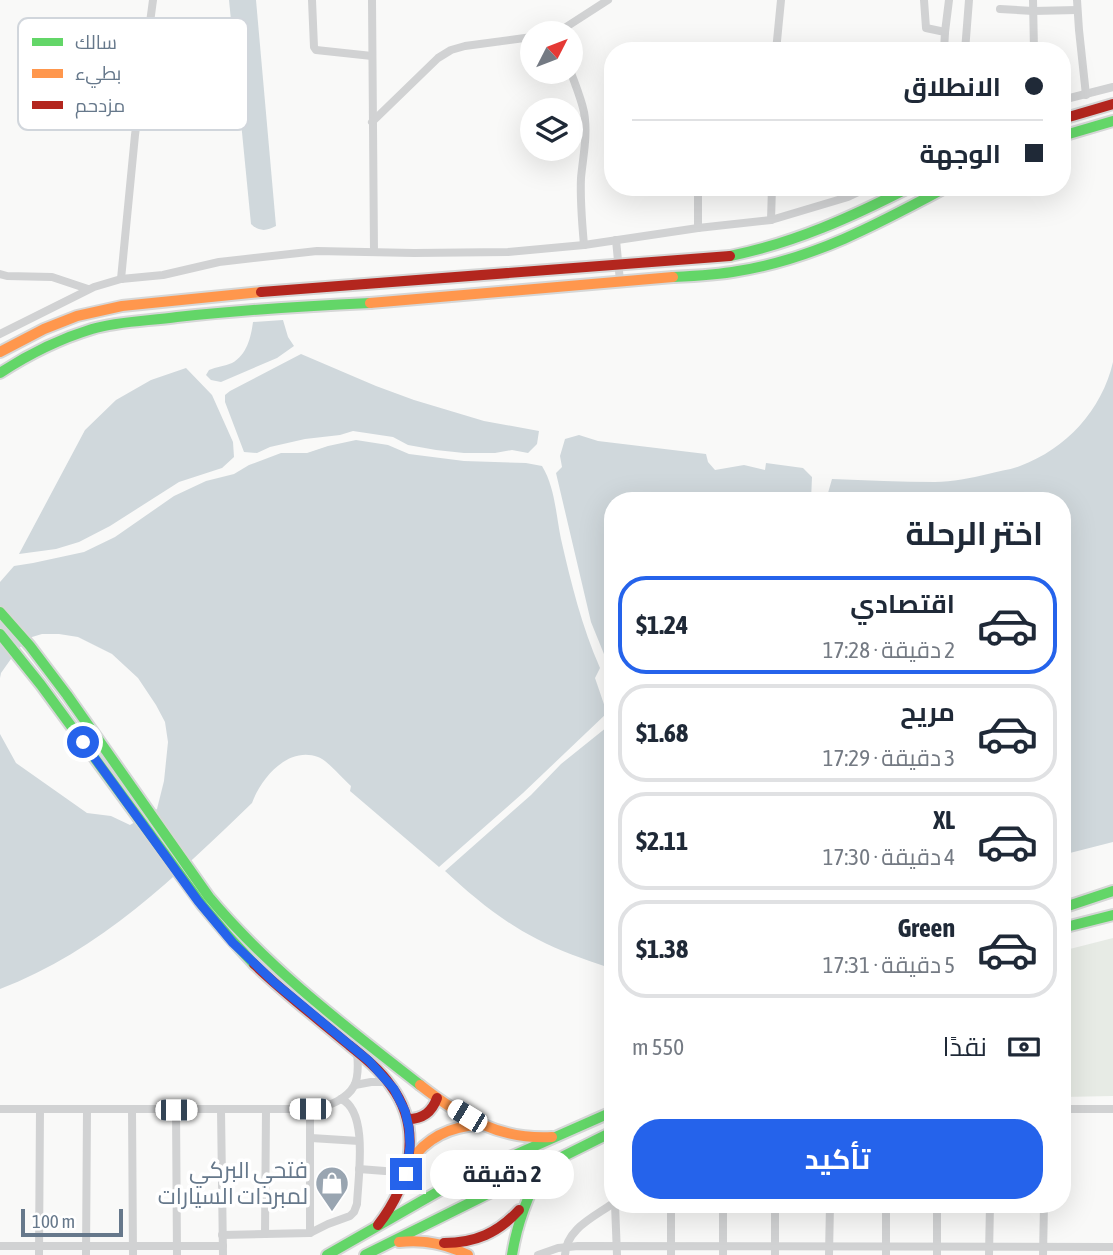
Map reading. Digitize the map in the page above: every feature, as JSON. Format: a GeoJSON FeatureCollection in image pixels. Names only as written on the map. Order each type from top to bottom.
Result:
{"type":"FeatureCollection","features":[{"type":"Feature","properties":{"kind":"main road"},"geometry":{"type":"LineString","coordinates":[[1071,116],[1113,104]]}},
{"type":"Feature","properties":{"kind":"main road"},"geometry":{"type":"LineString","coordinates":[[1071,133],[1113,121]]}},
{"type":"Feature","properties":{"kind":"main road"},"geometry":{"type":"LineString","coordinates":[[0,352],[44,329],[77,316],[122,306],[234,294],[728,256],[784,244],[838,223],[892,196]]}},
{"type":"Feature","properties":{"kind":"main road"},"geometry":{"type":"LineString","coordinates":[[0,373],[46,346],[89,330],[130,322],[234,311],[381,303],[735,272],[794,258],[834,244],[930,196]]}},
{"type":"Feature","properties":{"kind":"main road"},"geometry":{"type":"LineString","coordinates":[[0,612],[67,695],[220,929],[260,970],[374,1066],[399,1096],[408,1119],[408,1164],[396,1200],[373,1230]]}},
{"type":"Feature","properties":{"kind":"main road"},"geometry":{"type":"LineString","coordinates":[[0,634],[192,883],[273,967],[407,1075],[484,1126],[519,1136],[557,1136]]}},
{"type":"Feature","properties":{"kind":"main road"},"geometry":{"type":"LineString","coordinates":[[1071,905],[1113,891]]}},
{"type":"Feature","properties":{"kind":"main road"},"geometry":{"type":"LineString","coordinates":[[1071,926],[1113,915]]}},
{"type":"Feature","properties":{"kind":"main road"},"geometry":{"type":"LineString","coordinates":[[408,1119],[427,1115],[438,1098]]}},
{"type":"Feature","properties":{"kind":"main road"},"geometry":{"type":"LineString","coordinates":[[327,1255],[475,1172],[604,1115]]}},
{"type":"Feature","properties":{"kind":"main road"},"geometry":{"type":"LineString","coordinates":[[408,1164],[423,1145],[436,1135],[459,1126],[484,1126]]}},
{"type":"Feature","properties":{"kind":"main road"},"geometry":{"type":"LineString","coordinates":[[365,1255],[604,1136]]}},
{"type":"Feature","properties":{"kind":"main road"},"geometry":{"type":"LineString","coordinates":[[512,1255],[524,1204],[544,1166]]}},
{"type":"Feature","properties":{"kind":"main road"},"geometry":{"type":"LineString","coordinates":[[475,1172],[486,1180],[488,1194]]}},
{"type":"Feature","properties":{"kind":"main road"},"geometry":{"type":"LineString","coordinates":[[384,1245],[416,1240],[469,1242],[486,1237],[507,1223],[524,1204]]}},
{"type":"Feature","properties":{"kind":"main road"},"geometry":{"type":"LineString","coordinates":[[444,1243],[468,1255]]}},
{"type":"Feature","properties":{"kind":"street"},"geometry":{"type":"LineString","coordinates":[[151,18],[153,0]]}},
{"type":"Feature","properties":{"kind":"street"},"geometry":{"type":"LineString","coordinates":[[312,0],[316,50],[372,57]]}},
{"type":"Feature","properties":{"kind":"street"},"geometry":{"type":"LineString","coordinates":[[372,0],[374,253]]}},
{"type":"Feature","properties":{"kind":"street"},"geometry":{"type":"LineString","coordinates":[[578,21],[608,0]]}},
{"type":"Feature","properties":{"kind":"street"},"geometry":{"type":"LineString","coordinates":[[777,42],[781,0]]}},
{"type":"Feature","properties":{"kind":"street"},"geometry":{"type":"LineString","coordinates":[[924,0],[926,28],[945,32]]}},
{"type":"Feature","properties":{"kind":"street"},"geometry":{"type":"LineString","coordinates":[[944,42],[949,0]]}},
{"type":"Feature","properties":{"kind":"street"},"geometry":{"type":"LineString","coordinates":[[966,42],[969,0]]}},
{"type":"Feature","properties":{"kind":"street"},"geometry":{"type":"LineString","coordinates":[[1033,0],[1034,42]]}},
{"type":"Feature","properties":{"kind":"street"},"geometry":{"type":"LineString","coordinates":[[1077,0],[1086,95]]}},
{"type":"Feature","properties":{"kind":"street"},"geometry":{"type":"LineString","coordinates":[[1000,9],[1077,10]]}},
{"type":"Feature","properties":{"kind":"street"},"geometry":{"type":"LineString","coordinates":[[372,122],[438,58],[451,50],[520,39]]}},
{"type":"Feature","properties":{"kind":"street"},"geometry":{"type":"LineString","coordinates":[[575,84],[586,125],[581,178],[584,245]]}},
{"type":"Feature","properties":{"kind":"street"},"geometry":{"type":"LineString","coordinates":[[1071,98],[1113,87]]}},
{"type":"Feature","properties":{"kind":"street"},"geometry":{"type":"LineString","coordinates":[[121,279],[136,130]]}},
{"type":"Feature","properties":{"kind":"street"},"geometry":{"type":"LineString","coordinates":[[698,196],[698,228]]}},
{"type":"Feature","properties":{"kind":"street"},"geometry":{"type":"LineString","coordinates":[[771,220],[772,196]]}},
{"type":"Feature","properties":{"kind":"street"},"geometry":{"type":"LineString","coordinates":[[0,334],[106,283],[163,275],[219,262],[317,251],[508,252],[584,245],[771,220],[848,196]]}},
{"type":"Feature","properties":{"kind":"street"},"geometry":{"type":"LineString","coordinates":[[616,240],[620,281]]}},
{"type":"Feature","properties":{"kind":"street"},"geometry":{"type":"LineString","coordinates":[[0,274],[52,276],[89,289]]}},
{"type":"Feature","properties":{"kind":"street"},"geometry":{"type":"LineString","coordinates":[[355,1085],[357,1051]]}},
{"type":"Feature","properties":{"kind":"street"},"geometry":{"type":"LineString","coordinates":[[0,1109],[310,1109],[326,1107],[341,1099],[355,1085],[389,1083]]}},
{"type":"Feature","properties":{"kind":"street"},"geometry":{"type":"LineString","coordinates":[[222,1235],[310,1233],[354,1212],[359,1169],[358,1126],[354,1112],[345,1100],[341,1099]]}},
{"type":"Feature","properties":{"kind":"street"},"geometry":{"type":"LineString","coordinates":[[39,1250],[40,1109]]}},
{"type":"Feature","properties":{"kind":"street"},"geometry":{"type":"LineString","coordinates":[[132,1109],[133,1251]]}},
{"type":"Feature","properties":{"kind":"street"},"geometry":{"type":"LineString","coordinates":[[265,1234],[267,1109]]}},
{"type":"Feature","properties":{"kind":"street"},"geometry":{"type":"LineString","coordinates":[[310,1109],[310,1233]]}},
{"type":"Feature","properties":{"kind":"street"},"geometry":{"type":"LineString","coordinates":[[1071,1109],[1113,1109]]}},
{"type":"Feature","properties":{"kind":"street"},"geometry":{"type":"LineString","coordinates":[[86,1250],[87,1110]]}},
{"type":"Feature","properties":{"kind":"street"},"geometry":{"type":"LineString","coordinates":[[176,1110],[177,1251]]}},
{"type":"Feature","properties":{"kind":"street"},"geometry":{"type":"LineString","coordinates":[[0,1246],[39,1250],[223,1251],[221,1110]]}},
{"type":"Feature","properties":{"kind":"street"},"geometry":{"type":"LineString","coordinates":[[311,1138],[359,1140]]}},
{"type":"Feature","properties":{"kind":"street"},"geometry":{"type":"LineString","coordinates":[[359,1169],[384,1171]]}},
{"type":"Feature","properties":{"kind":"street"},"geometry":{"type":"LineString","coordinates":[[565,1251],[568,1239],[576,1230],[604,1211]]}},
{"type":"Feature","properties":{"kind":"street"},"geometry":{"type":"LineString","coordinates":[[615,1213],[617,1250]]}},
{"type":"Feature","properties":{"kind":"street"},"geometry":{"type":"LineString","coordinates":[[671,1213],[671,1250]]}},
{"type":"Feature","properties":{"kind":"street"},"geometry":{"type":"LineString","coordinates":[[723,1213],[723,1250]]}},
{"type":"Feature","properties":{"kind":"street"},"geometry":{"type":"LineString","coordinates":[[775,1213],[775,1250]]}},
{"type":"Feature","properties":{"kind":"street"},"geometry":{"type":"LineString","coordinates":[[829,1251],[830,1213]]}},
{"type":"Feature","properties":{"kind":"street"},"geometry":{"type":"LineString","coordinates":[[886,1213],[886,1251]]}},
{"type":"Feature","properties":{"kind":"street"},"geometry":{"type":"LineString","coordinates":[[937,1213],[937,1251]]}},
{"type":"Feature","properties":{"kind":"street"},"geometry":{"type":"LineString","coordinates":[[989,1251],[990,1213]]}},
{"type":"Feature","properties":{"kind":"street"},"geometry":{"type":"LineString","coordinates":[[1043,1251],[1044,1213]]}},
{"type":"Feature","properties":{"kind":"street"},"geometry":{"type":"LineString","coordinates":[[538,1255],[550,1250],[1093,1251],[1113,1247]]}},
{"type":"Feature","properties":{"kind":"shaded area"},"geometry":{"type":"Polygon","coordinates":[[[229,0],[256,0],[276,226],[266,230],[251,224],[242,130],[248,130],[248,18],[231,18],[229,0]]]}},
{"type":"Feature","properties":{"kind":"shaded area"},"geometry":{"type":"Polygon","coordinates":[[[283,320],[294,346],[277,358],[221,382],[211,380],[206,375],[209,370],[237,360],[245,350],[253,322],[283,320]]]}},
{"type":"Feature","properties":{"kind":"shaded area"},"geometry":{"type":"Polygon","coordinates":[[[301,354],[414,400],[484,421],[539,431],[537,444],[528,453],[512,450],[464,453],[408,445],[393,437],[353,431],[270,447],[257,453],[244,452],[225,402],[225,395],[301,354]]]}},
{"type":"Feature","properties":{"kind":"shaded area"},"geometry":{"type":"Polygon","coordinates":[[[1113,362],[1113,842],[1071,853],[1071,492],[828,492],[832,479],[935,482],[968,478],[1020,466],[1052,449],[1080,426],[1091,412],[1108,380],[1113,362]]]}},
{"type":"Feature","properties":{"kind":"shaded area"},"geometry":{"type":"Polygon","coordinates":[[[186,368],[212,395],[233,442],[234,457],[222,468],[179,482],[110,526],[79,542],[56,549],[19,554],[85,430],[116,400],[151,380],[186,368]]]}},
{"type":"Feature","properties":{"kind":"shaded area"},"geometry":{"type":"Polygon","coordinates":[[[579,435],[598,441],[706,454],[708,462],[715,470],[744,465],[765,470],[766,463],[803,468],[812,477],[811,492],[604,492],[604,654],[591,622],[556,473],[562,467],[560,456],[565,439],[579,435]]]}},
{"type":"Feature","properties":{"kind":"shaded area"},"geometry":{"type":"Polygon","coordinates":[[[356,440],[388,445],[409,454],[542,466],[552,492],[578,605],[600,668],[595,678],[604,704],[604,716],[523,793],[439,867],[350,791],[351,786],[322,759],[307,755],[286,760],[269,775],[252,803],[195,858],[135,909],[71,954],[0,989],[0,734],[16,763],[87,813],[111,816],[130,825],[157,809],[164,781],[168,742],[165,722],[138,678],[112,654],[78,637],[42,634],[32,637],[18,649],[0,678],[0,582],[14,566],[84,552],[115,537],[174,496],[206,481],[234,474],[281,453],[307,453],[356,440]]]}},
{"type":"Feature","properties":{"kind":"shaded area"},"geometry":{"type":"Polygon","coordinates":[[[604,729],[604,966],[545,943],[512,925],[445,871],[531,795],[561,764],[604,729]]]}},
{"type":"Feature","properties":{"kind":"shaded area"},"geometry":{"type":"Polygon","coordinates":[[[1113,938],[1113,1096],[1071,1097],[1071,949],[1113,938]]]}},
{"type":"Feature","properties":{"kind":"traffic: fast"},"geometry":{"type":"LineString","coordinates":[[1071,133],[1113,121]]}},
{"type":"Feature","properties":{"kind":"traffic: fast"},"geometry":{"type":"LineString","coordinates":[[730,256],[754,251],[822,228],[892,196]]}},
{"type":"Feature","properties":{"kind":"traffic: fast"},"geometry":{"type":"LineString","coordinates":[[673,277],[730,272],[793,258],[846,238],[929,196]]}},
{"type":"Feature","properties":{"kind":"traffic: fast"},"geometry":{"type":"LineString","coordinates":[[0,373],[56,342],[113,324],[226,312],[370,303]]}},
{"type":"Feature","properties":{"kind":"traffic: fast"},"geometry":{"type":"LineString","coordinates":[[0,612],[67,695],[209,897],[283,973],[420,1085]]}},
{"type":"Feature","properties":{"kind":"traffic: fast"},"geometry":{"type":"LineString","coordinates":[[0,634],[41,685],[203,906],[254,964]]}},
{"type":"Feature","properties":{"kind":"traffic: fast"},"geometry":{"type":"LineString","coordinates":[[1071,905],[1113,891]]}},
{"type":"Feature","properties":{"kind":"traffic: fast"},"geometry":{"type":"LineString","coordinates":[[1071,926],[1113,915]]}},
{"type":"Feature","properties":{"kind":"traffic: fast"},"geometry":{"type":"LineString","coordinates":[[327,1255],[460,1179],[604,1116]]}},
{"type":"Feature","properties":{"kind":"traffic: fast"},"geometry":{"type":"LineString","coordinates":[[365,1255],[604,1136]]}},
{"type":"Feature","properties":{"kind":"traffic: fast"},"geometry":{"type":"LineString","coordinates":[[512,1255],[524,1209],[544,1166]]}},
{"type":"Feature","properties":{"kind":"traffic: slow"},"geometry":{"type":"LineString","coordinates":[[370,303],[673,277]]}},
{"type":"Feature","properties":{"kind":"traffic: slow"},"geometry":{"type":"LineString","coordinates":[[0,352],[44,329],[77,316],[122,306],[261,292]]}},
{"type":"Feature","properties":{"kind":"traffic: slow"},"geometry":{"type":"LineString","coordinates":[[420,1085],[450,1107],[482,1124],[515,1135],[552,1137]]}},
{"type":"Feature","properties":{"kind":"traffic: slow"},"geometry":{"type":"LineString","coordinates":[[410,1162],[424,1146],[440,1134],[480,1125]]}},
{"type":"Feature","properties":{"kind":"traffic: slow"},"geometry":{"type":"LineString","coordinates":[[399,1242],[434,1243],[468,1255]]}},
{"type":"Feature","properties":{"kind":"traffic: jam"},"geometry":{"type":"LineString","coordinates":[[1071,116],[1113,104]]}},
{"type":"Feature","properties":{"kind":"traffic: jam"},"geometry":{"type":"LineString","coordinates":[[261,292],[730,256]]}},
{"type":"Feature","properties":{"kind":"traffic: jam"},"geometry":{"type":"LineString","coordinates":[[254,964],[372,1064],[387,1080],[401,1103],[410,1139],[408,1157],[398,1193],[378,1225]]}},
{"type":"Feature","properties":{"kind":"traffic: jam"},"geometry":{"type":"LineString","coordinates":[[408,1119],[426,1114],[437,1098]]}},
{"type":"Feature","properties":{"kind":"traffic: jam"},"geometry":{"type":"LineString","coordinates":[[444,1243],[476,1239],[503,1225],[519,1210]]}},
{"type":"Feature","properties":{"kind":"place","name":"فتحي البركي لمبردات السيارات"},"geometry":{"type":"Point","coordinates":[332,1213]}},
{"type":"Feature","properties":{"kind":"route"},"geometry":{"type":"LineString","coordinates":[[83,742],[209,916],[233,943],[260,970],[369,1061],[394,1089],[408,1119],[410,1146],[406,1174]]}}]}
